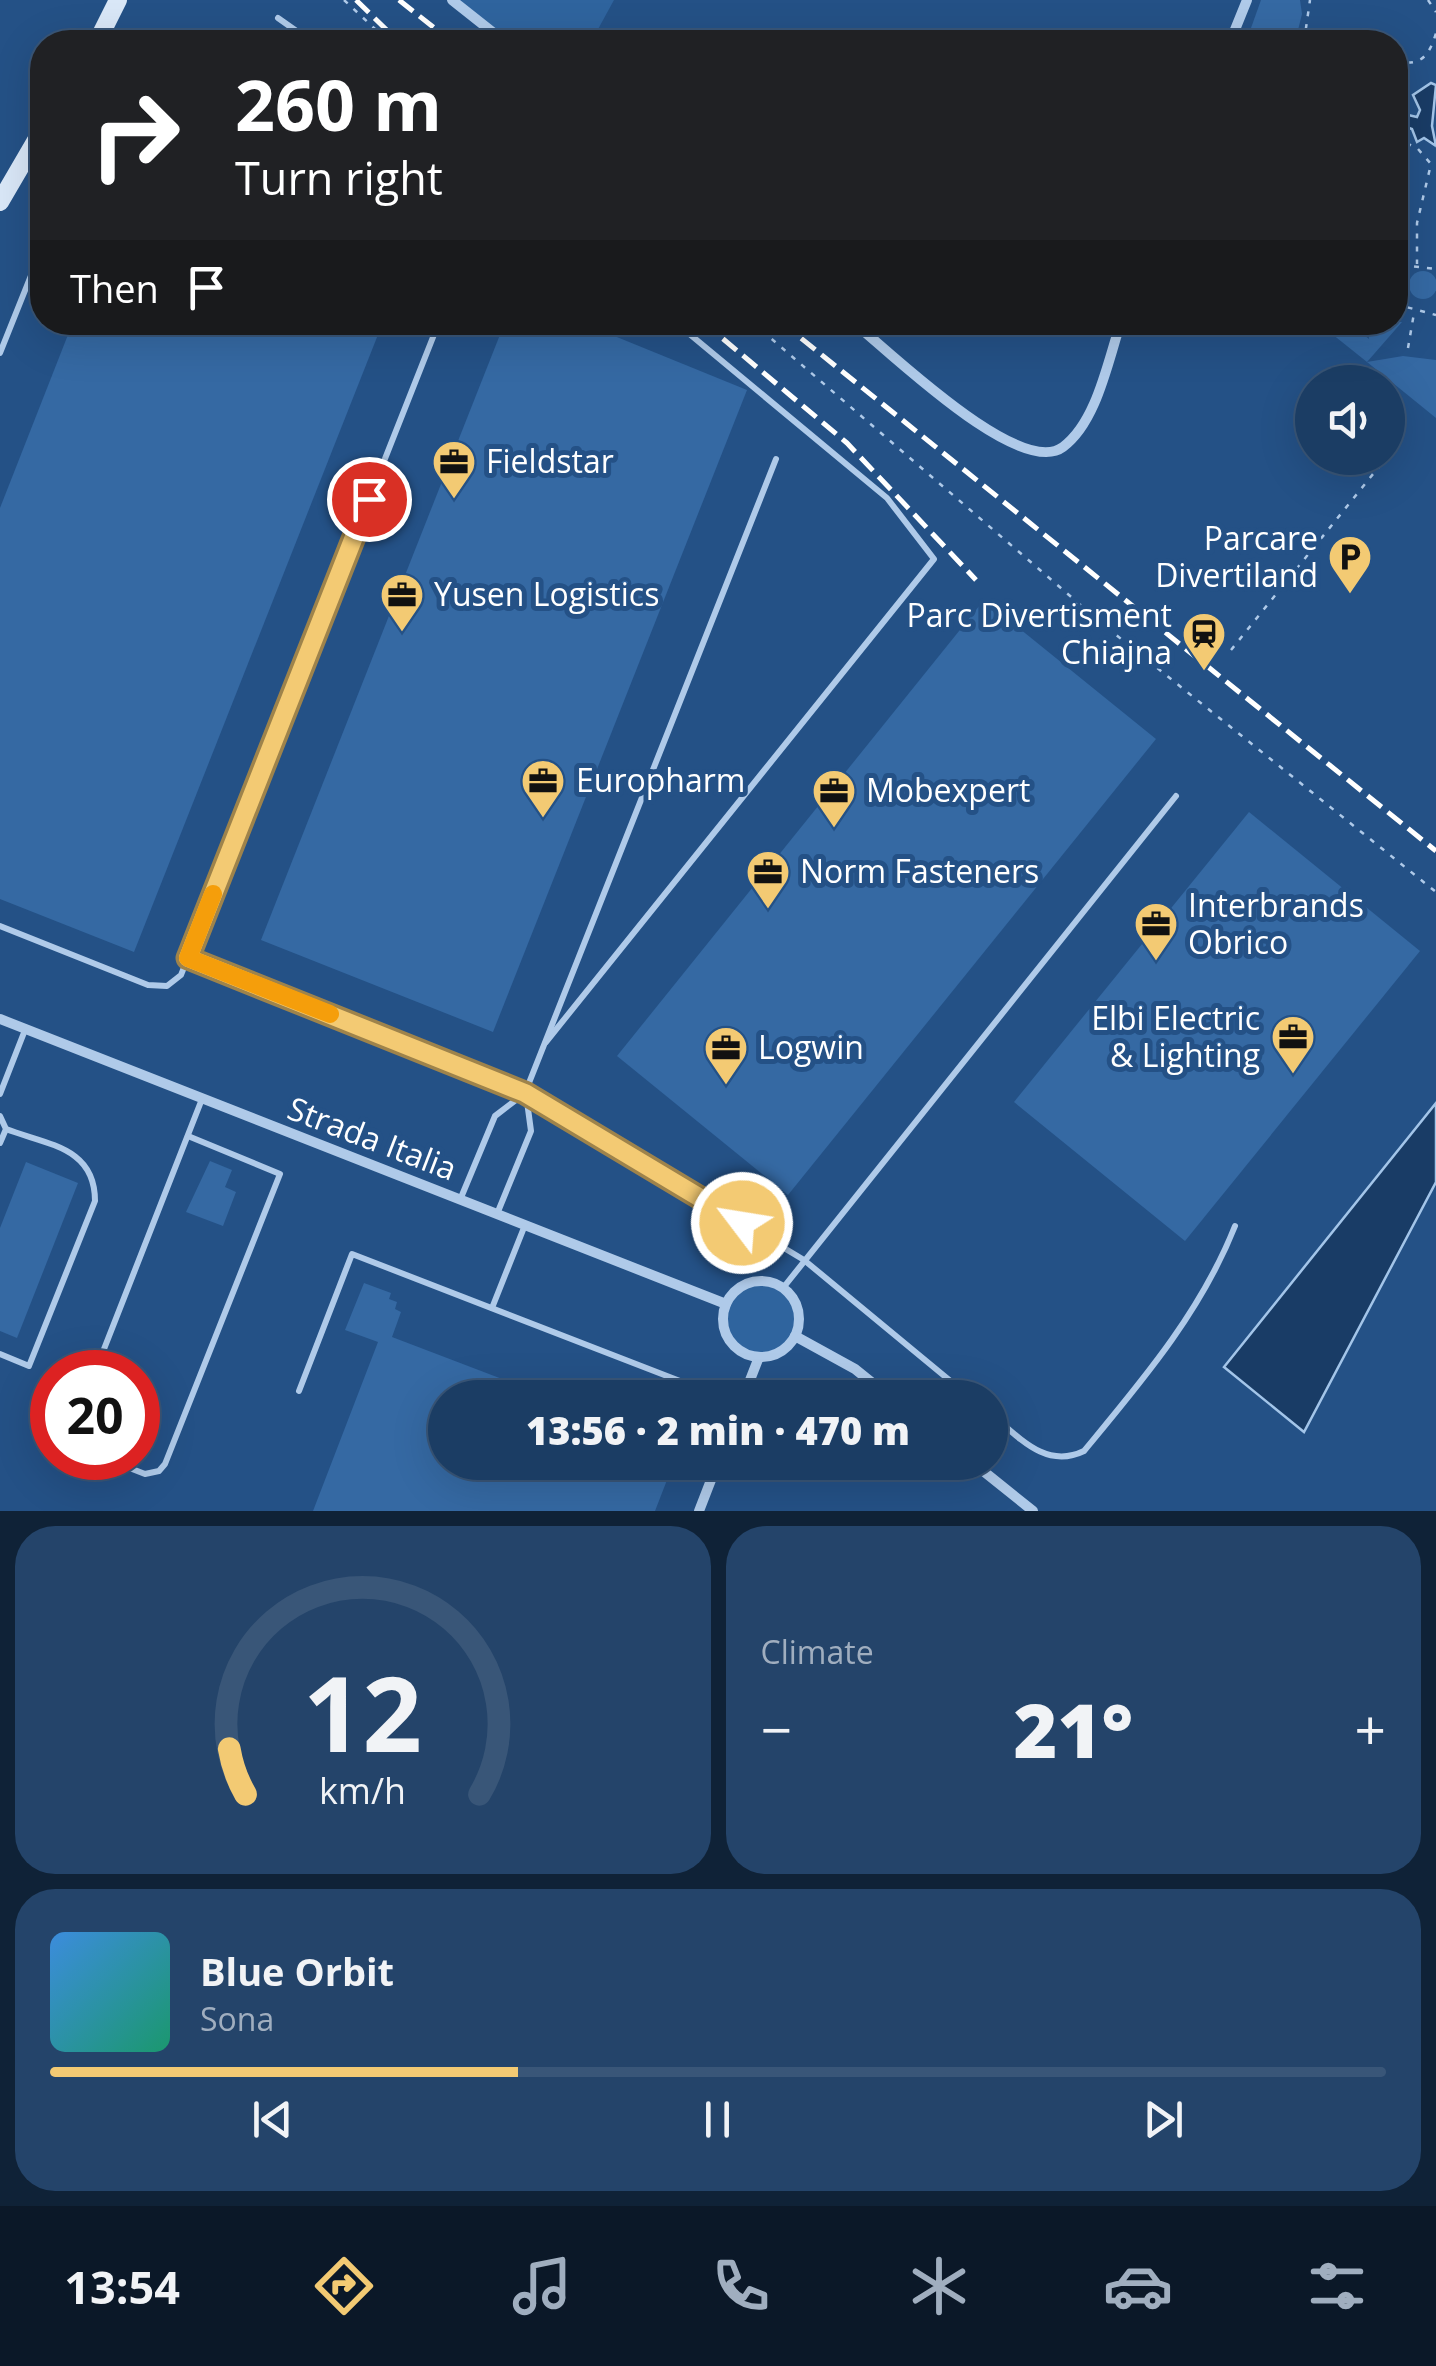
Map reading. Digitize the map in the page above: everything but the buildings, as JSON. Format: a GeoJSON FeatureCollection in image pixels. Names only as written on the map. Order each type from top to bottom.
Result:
{"type":"FeatureCollection","features":[{"type":"Feature","properties":{"kind":"main road"},"geometry":{"type":"LineString","coordinates":[[103,30],[118,0]]}},
{"type":"Feature","properties":{"kind":"main road"},"geometry":{"type":"LineString","coordinates":[[0,202],[30,151]]}},
{"type":"Feature","properties":{"kind":"street"},"geometry":{"type":"LineString","coordinates":[[452,0],[490,30]]}},
{"type":"Feature","properties":{"kind":"street"},"geometry":{"type":"LineString","coordinates":[[1235,30],[1247,0]]}},
{"type":"Feature","properties":{"kind":"street"},"geometry":{"type":"LineString","coordinates":[[870,335],[996,436],[1040,453],[1062,448],[1081,424],[1116,335]]}},
{"type":"Feature","properties":{"kind":"street","name":"Strada Italia"},"geometry":{"type":"LineString","coordinates":[[0,1019],[726,1304]]}},
{"type":"Feature","properties":{"kind":"street"},"geometry":{"type":"LineString","coordinates":[[750,1282],[783,1288],[799,1314],[796,1336],[781,1352],[760,1357],[740,1351],[726,1335],[726,1304],[750,1282]]}},
{"type":"Feature","properties":{"kind":"street"},"geometry":{"type":"LineString","coordinates":[[796,1336],[868,1380]]}},
{"type":"Feature","properties":{"kind":"street"},"geometry":{"type":"LineString","coordinates":[[751,1380],[760,1357]]}},
{"type":"Feature","properties":{"kind":"street"},"geometry":{"type":"LineString","coordinates":[[698,1511],[711,1480]]}},
{"type":"Feature","properties":{"kind":"street"},"geometry":{"type":"LineString","coordinates":[[994,1480],[1033,1511]]}},
{"type":"Feature","properties":{"kind":"lane"},"geometry":{"type":"LineString","coordinates":[[278,18],[295,30]]}},
{"type":"Feature","properties":{"kind":"lane"},"geometry":{"type":"LineString","coordinates":[[0,353],[30,278]]}},
{"type":"Feature","properties":{"kind":"lane"},"geometry":{"type":"LineString","coordinates":[[0,926],[158,987],[175,982],[188,958],[434,335]]}},
{"type":"Feature","properties":{"kind":"lane"},"geometry":{"type":"LineString","coordinates":[[546,1042],[934,559],[887,498],[692,335]]}},
{"type":"Feature","properties":{"kind":"lane"},"geometry":{"type":"LineString","coordinates":[[460,1200],[495,1116],[525,1093],[776,459]]}},
{"type":"Feature","properties":{"kind":"lane"},"geometry":{"type":"LineString","coordinates":[[783,1288],[1176,796]]}},
{"type":"Feature","properties":{"kind":"lane"},"geometry":{"type":"LineString","coordinates":[[188,958],[525,1093],[804,1260],[949,1380]]}},
{"type":"Feature","properties":{"kind":"lane"},"geometry":{"type":"LineString","coordinates":[[0,1094],[26,1029]]}},
{"type":"Feature","properties":{"kind":"lane"},"geometry":{"type":"LineString","coordinates":[[496,1214],[531,1131],[525,1093]]}},
{"type":"Feature","properties":{"kind":"lane"},"geometry":{"type":"LineString","coordinates":[[104,1350],[202,1099]]}},
{"type":"Feature","properties":{"kind":"lane"},"geometry":{"type":"LineString","coordinates":[[0,1116],[6,1129],[82,1158],[93,1175],[95,1201],[29,1366],[0,1354]]}},
{"type":"Feature","properties":{"kind":"lane"},"geometry":{"type":"LineString","coordinates":[[0,1143],[6,1129]]}},
{"type":"Feature","properties":{"kind":"lane"},"geometry":{"type":"LineString","coordinates":[[160,1471],[280,1174],[188,1136]]}},
{"type":"Feature","properties":{"kind":"lane"},"geometry":{"type":"LineString","coordinates":[[492,1308],[525,1226]]}},
{"type":"Feature","properties":{"kind":"lane"},"geometry":{"type":"LineString","coordinates":[[1008,1427],[1044,1454],[1065,1457],[1084,1450],[1164,1355],[1220,1262],[1234,1226]]}},
{"type":"Feature","properties":{"kind":"lane"},"geometry":{"type":"LineString","coordinates":[[299,1391],[352,1254],[677,1380]]}},
{"type":"Feature","properties":{"kind":"path"},"geometry":{"type":"LineString","coordinates":[[344,0],[376,30]]}},
{"type":"Feature","properties":{"kind":"path"},"geometry":{"type":"LineString","coordinates":[[1306,30],[1310,0]]}},
{"type":"Feature","properties":{"kind":"path"},"geometry":{"type":"LineString","coordinates":[[1428,0],[1436,12]]}},
{"type":"Feature","properties":{"kind":"path"},"geometry":{"type":"LineString","coordinates":[[1408,63],[1424,60],[1436,33]]}},
{"type":"Feature","properties":{"kind":"path"},"geometry":{"type":"LineString","coordinates":[[1408,143],[1431,164],[1417,223],[1417,264]]}},
{"type":"Feature","properties":{"kind":"path"},"geometry":{"type":"LineString","coordinates":[[1408,268],[1417,264],[1434,268],[1436,262]]}},
{"type":"Feature","properties":{"kind":"path"},"geometry":{"type":"LineString","coordinates":[[1408,309],[1435,314]]}},
{"type":"Feature","properties":{"kind":"path"},"geometry":{"type":"LineString","coordinates":[[1408,348],[1414,312]]}},
{"type":"Feature","properties":{"kind":"path"},"geometry":{"type":"LineString","coordinates":[[767,335],[1105,626],[1436,892]]}},
{"type":"Feature","properties":{"kind":"path"},"geometry":{"type":"LineString","coordinates":[[1231,650],[1372,475]]}},
{"type":"Feature","properties":{"kind":"shaded area"},"geometry":{"type":"Polygon","coordinates":[[[452,0],[614,0],[598,30],[490,30],[452,0]]]}},
{"type":"Feature","properties":{"kind":"shaded area"},"geometry":{"type":"Polygon","coordinates":[[[1431,83],[1436,85],[1432,126],[1436,146],[1424,138],[1417,142],[1408,128],[1408,115],[1417,117],[1420,110],[1413,95],[1431,83]]]}},
{"type":"Feature","properties":{"kind":"shaded area"},"geometry":{"type":"Polygon","coordinates":[[[1436,1103],[1436,1182],[1304,1432],[1224,1367],[1436,1103]]]}},
{"type":"Feature","properties":{"kind":"shaded area"},"geometry":{"type":"Polygon","coordinates":[[[761,1281],[788,1292],[799,1319],[788,1346],[761,1357],[734,1346],[723,1319],[734,1292],[761,1281]]]}},
{"type":"Feature","properties":{"kind":"railway"},"geometry":{"type":"LineString","coordinates":[[356,0],[387,30]]}},
{"type":"Feature","properties":{"kind":"railway"},"geometry":{"type":"LineString","coordinates":[[399,0],[437,30]]}},
{"type":"Feature","properties":{"kind":"railway"},"geometry":{"type":"LineString","coordinates":[[718,335],[847,443],[976,580]]}},
{"type":"Feature","properties":{"kind":"railway"},"geometry":{"type":"LineString","coordinates":[[797,335],[1436,851]]}},
{"type":"Feature","properties":{"kind":"slow traffic"},"geometry":{"type":"LineString","coordinates":[[213,894],[188,958],[330,1014]]}},
{"type":"Feature","properties":{"kind":"place","name":"Fieldstar"},"geometry":{"type":"Point","coordinates":[454,500]}},
{"type":"Feature","properties":{"kind":"place","name":"Parcare Divertiland"},"geometry":{"type":"Point","coordinates":[1350,595]}},
{"type":"Feature","properties":{"kind":"place","name":"Yusen Logistics"},"geometry":{"type":"Point","coordinates":[402,633]}},
{"type":"Feature","properties":{"kind":"place","name":"Parc Divertisment Chiajna"},"geometry":{"type":"Point","coordinates":[1204,672]}},
{"type":"Feature","properties":{"kind":"place","name":"Europharm"},"geometry":{"type":"Point","coordinates":[543,819]}},
{"type":"Feature","properties":{"kind":"place","name":"Mobexpert"},"geometry":{"type":"Point","coordinates":[834,829]}},
{"type":"Feature","properties":{"kind":"place","name":"Norm Fasteners"},"geometry":{"type":"Point","coordinates":[768,910]}},
{"type":"Feature","properties":{"kind":"place","name":"Interbrands Obrico"},"geometry":{"type":"Point","coordinates":[1156,962]}},
{"type":"Feature","properties":{"kind":"place","name":"Elbi Electric & Lighting"},"geometry":{"type":"Point","coordinates":[1293,1075]}},
{"type":"Feature","properties":{"kind":"place","name":"Logwin"},"geometry":{"type":"Point","coordinates":[726,1086]}},
{"type":"Feature","properties":{"kind":"route"},"geometry":{"type":"LineString","coordinates":[[369,499],[188,958],[525,1093],[742,1223]]}}]}
